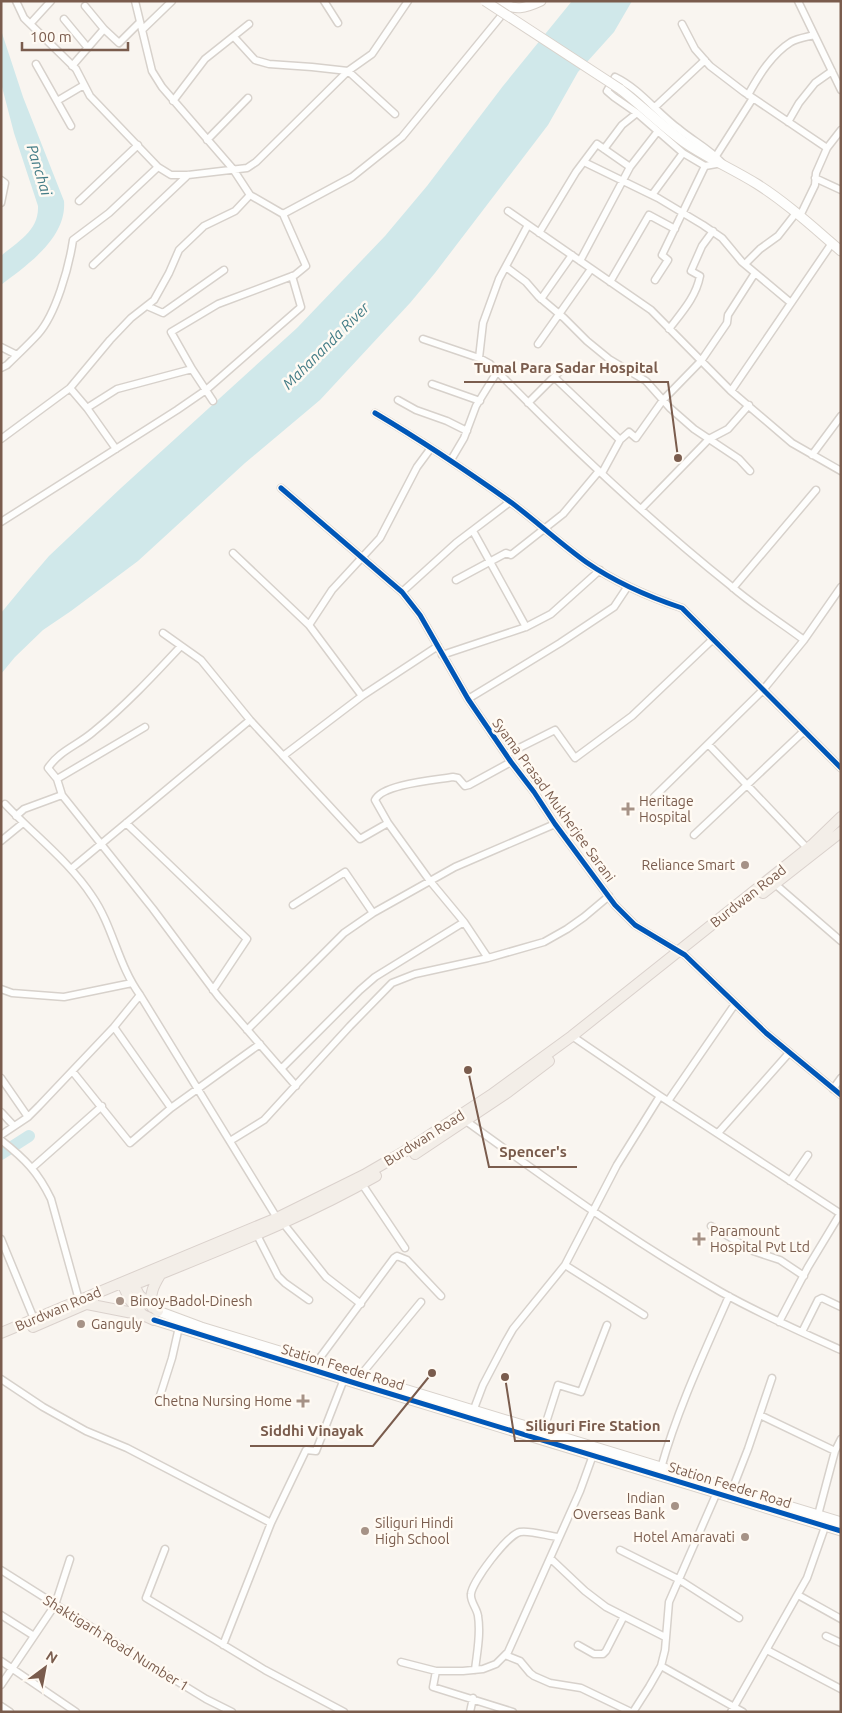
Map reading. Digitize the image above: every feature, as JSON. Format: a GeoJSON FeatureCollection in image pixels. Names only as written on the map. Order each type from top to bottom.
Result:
{"type":"FeatureCollection","features":[{"type":"Feature","properties":{"kind":"main road","name":"Burdwan Road"},"geometry":{"type":"LineString","coordinates":[[773,881],[841,817]]}},
{"type":"Feature","properties":{"kind":"main road","name":"Burdwan Road"},"geometry":{"type":"LineString","coordinates":[[3,1336],[280,1221],[362,1184],[425,1147],[508,1092],[682,952],[773,881],[841,832]]}},
{"type":"Feature","properties":{"kind":"main road","name":"Burdwan Road"},"geometry":{"type":"LineString","coordinates":[[128,1284],[160,1275],[258,1235],[407,1150],[575,1037]]}},
{"type":"Feature","properties":{"kind":"main road"},"geometry":{"type":"LineString","coordinates":[[154,1313],[150,1302],[152,1290],[160,1275]]}},
{"type":"Feature","properties":{"kind":"main road"},"geometry":{"type":"LineString","coordinates":[[128,1284],[133,1304],[143,1315]]}},
{"type":"Feature","properties":{"kind":"main road"},"geometry":{"type":"LineString","coordinates":[[128,1284],[154,1313]]}},
{"type":"Feature","properties":{"kind":"main road","name":"Burdwan Road"},"geometry":{"type":"LineString","coordinates":[[3,1336],[34,1320],[83,1302]]}},
{"type":"Feature","properties":{"kind":"main road"},"geometry":{"type":"LineString","coordinates":[[83,1302],[143,1315],[154,1313]]}},
{"type":"Feature","properties":{"kind":"street"},"geometry":{"type":"LineString","coordinates":[[16,1],[24,18],[76,69],[90,96],[158,167],[171,175],[247,168],[256,162],[348,71],[372,54],[408,1]]}},
{"type":"Feature","properties":{"kind":"street"},"geometry":{"type":"LineString","coordinates":[[30,24],[51,1]]}},
{"type":"Feature","properties":{"kind":"street"},"geometry":{"type":"LineString","coordinates":[[134,1],[152,71],[162,88],[233,170],[250,194],[283,214],[306,266],[292,276],[218,304],[171,332],[213,401]]}},
{"type":"Feature","properties":{"kind":"street"},"geometry":{"type":"LineString","coordinates":[[142,30],[172,1]]}},
{"type":"Feature","properties":{"kind":"street"},"geometry":{"type":"LineString","coordinates":[[324,1],[338,23]]}},
{"type":"Feature","properties":{"kind":"street"},"geometry":{"type":"LineString","coordinates":[[485,1],[620,89],[682,141],[700,153],[719,160]]}},
{"type":"Feature","properties":{"kind":"street"},"geometry":{"type":"LineString","coordinates":[[283,214],[352,177],[402,137],[504,4],[519,9],[541,1]]}},
{"type":"Feature","properties":{"kind":"street"},"geometry":{"type":"LineString","coordinates":[[798,1],[841,90]]}},
{"type":"Feature","properties":{"kind":"street"},"geometry":{"type":"LineString","coordinates":[[84,6],[119,43],[140,22]]}},
{"type":"Feature","properties":{"kind":"street"},"geometry":{"type":"LineString","coordinates":[[64,19],[88,48]]}},
{"type":"Feature","properties":{"kind":"street"},"geometry":{"type":"LineString","coordinates":[[173,101],[205,58],[249,24]]}},
{"type":"Feature","properties":{"kind":"street"},"geometry":{"type":"LineString","coordinates":[[682,24],[695,49],[710,66],[750,96],[827,148]]}},
{"type":"Feature","properties":{"kind":"street"},"geometry":{"type":"LineString","coordinates":[[72,66],[104,29]]}},
{"type":"Feature","properties":{"kind":"street"},"geometry":{"type":"LineString","coordinates":[[655,280],[668,260],[662,256],[705,166],[719,160],[758,76],[773,58],[792,42],[814,35]]}},
{"type":"Feature","properties":{"kind":"street"},"geometry":{"type":"LineString","coordinates":[[234,37],[255,60],[269,64],[348,71],[395,114]]}},
{"type":"Feature","properties":{"kind":"street"},"geometry":{"type":"LineString","coordinates":[[655,107],[705,60]]}},
{"type":"Feature","properties":{"kind":"street"},"geometry":{"type":"LineString","coordinates":[[36,64],[70,126]]}},
{"type":"Feature","properties":{"kind":"street"},"geometry":{"type":"LineString","coordinates":[[788,122],[816,83],[832,71]]}},
{"type":"Feature","properties":{"kind":"street"},"geometry":{"type":"LineString","coordinates":[[705,166],[683,152],[637,113],[614,98],[607,91],[615,77],[626,82],[678,129],[719,160],[759,185],[841,251]]}},
{"type":"Feature","properties":{"kind":"street"},"geometry":{"type":"LineString","coordinates":[[57,101],[84,85]]}},
{"type":"Feature","properties":{"kind":"street"},"geometry":{"type":"LineString","coordinates":[[207,140],[248,98]]}},
{"type":"Feature","properties":{"kind":"street"},"geometry":{"type":"LineString","coordinates":[[604,149],[622,125],[637,113]]}},
{"type":"Feature","properties":{"kind":"street"},"geometry":{"type":"LineString","coordinates":[[745,264],[760,249],[778,236],[798,215],[815,185],[816,173],[827,148],[841,130]]}},
{"type":"Feature","properties":{"kind":"street"},"geometry":{"type":"LineString","coordinates":[[580,261],[630,167],[658,131]]}},
{"type":"Feature","properties":{"kind":"street"},"geometry":{"type":"LineString","coordinates":[[539,233],[597,144],[630,167]]}},
{"type":"Feature","properties":{"kind":"street"},"geometry":{"type":"LineString","coordinates":[[79,201],[138,145]]}},
{"type":"Feature","properties":{"kind":"street"},"geometry":{"type":"LineString","coordinates":[[652,195],[683,152]]}},
{"type":"Feature","properties":{"kind":"street"},"geometry":{"type":"LineString","coordinates":[[584,162],[652,195],[722,238],[745,264],[791,303]]}},
{"type":"Feature","properties":{"kind":"street"},"geometry":{"type":"LineString","coordinates":[[1,368],[7,365],[39,333],[48,318],[65,279],[73,240],[115,207],[158,167]]}},
{"type":"Feature","properties":{"kind":"street"},"geometry":{"type":"LineString","coordinates":[[93,265],[188,174]]}},
{"type":"Feature","properties":{"kind":"street"},"geometry":{"type":"LineString","coordinates":[[815,178],[841,190]]}},
{"type":"Feature","properties":{"kind":"street"},"geometry":{"type":"LineString","coordinates":[[1,180],[4,184],[1,203]]}},
{"type":"Feature","properties":{"kind":"street"},"geometry":{"type":"LineString","coordinates":[[1,439],[70,388],[110,340],[154,300],[179,250],[204,226],[235,211],[250,194]]}},
{"type":"Feature","properties":{"kind":"street"},"geometry":{"type":"LineString","coordinates":[[508,211],[651,310],[748,406],[792,443],[841,471]]}},
{"type":"Feature","properties":{"kind":"street"},"geometry":{"type":"LineString","coordinates":[[610,282],[649,215],[675,228]]}},
{"type":"Feature","properties":{"kind":"street"},"geometry":{"type":"LineString","coordinates":[[479,358],[483,322],[499,279],[528,225]]}},
{"type":"Feature","properties":{"kind":"street"},"geometry":{"type":"LineString","coordinates":[[669,329],[690,302],[698,288],[700,276],[691,271],[702,246],[713,232]]}},
{"type":"Feature","properties":{"kind":"street"},"geometry":{"type":"LineString","coordinates":[[731,391],[832,243]]}},
{"type":"Feature","properties":{"kind":"street"},"geometry":{"type":"LineString","coordinates":[[541,300],[572,255]]}},
{"type":"Feature","properties":{"kind":"street"},"geometry":{"type":"LineString","coordinates":[[506,267],[526,282],[541,300],[560,314],[587,342],[609,359],[646,380],[694,430],[739,459],[750,471]]}},
{"type":"Feature","properties":{"kind":"street"},"geometry":{"type":"LineString","coordinates":[[538,344],[591,268]]}},
{"type":"Feature","properties":{"kind":"street"},"geometry":{"type":"LineString","coordinates":[[146,306],[163,313],[224,270]]}},
{"type":"Feature","properties":{"kind":"street"},"geometry":{"type":"LineString","coordinates":[[456,580],[506,553],[511,555],[562,514],[601,472],[620,440],[629,432],[636,438],[664,400],[702,361],[727,323],[728,315],[755,273]]}},
{"type":"Feature","properties":{"kind":"street"},"geometry":{"type":"LineString","coordinates":[[1,522],[206,390],[301,308],[292,276]]}},
{"type":"Feature","properties":{"kind":"street"},"geometry":{"type":"LineString","coordinates":[[422,339],[479,358],[490,364],[528,403],[680,545],[733,588],[804,640]]}},
{"type":"Feature","properties":{"kind":"street"},"geometry":{"type":"LineString","coordinates":[[1,347],[16,355]]}},
{"type":"Feature","properties":{"kind":"street"},"geometry":{"type":"LineString","coordinates":[[87,408],[117,389],[192,369]]}},
{"type":"Feature","properties":{"kind":"street"},"geometry":{"type":"LineString","coordinates":[[528,403],[562,369]]}},
{"type":"Feature","properties":{"kind":"street"},"geometry":{"type":"LineString","coordinates":[[451,460],[467,431],[480,400],[497,372]]}},
{"type":"Feature","properties":{"kind":"street"},"geometry":{"type":"LineString","coordinates":[[554,377],[620,440]]}},
{"type":"Feature","properties":{"kind":"street"},"geometry":{"type":"LineString","coordinates":[[432,384],[480,400]]}},
{"type":"Feature","properties":{"kind":"street"},"geometry":{"type":"LineString","coordinates":[[70,388],[87,408],[116,449]]}},
{"type":"Feature","properties":{"kind":"street"},"geometry":{"type":"LineString","coordinates":[[398,400],[416,410],[447,421],[467,431]]}},
{"type":"Feature","properties":{"kind":"street"},"geometry":{"type":"LineString","coordinates":[[641,509],[709,439],[728,429],[748,406]]}},
{"type":"Feature","properties":{"kind":"street"},"geometry":{"type":"LineString","coordinates":[[375,413],[451,460],[510,502],[588,563],[657,600],[682,608],[841,768]]}},
{"type":"Feature","properties":{"kind":"street"},"geometry":{"type":"LineString","coordinates":[[812,455],[841,416]]}},
{"type":"Feature","properties":{"kind":"street"},"geometry":{"type":"LineString","coordinates":[[309,625],[332,590],[380,538],[417,467],[431,448]]}},
{"type":"Feature","properties":{"kind":"street","name":"Syama Prasad Mukherjee Sarani"},"geometry":{"type":"LineString","coordinates":[[281,488],[402,592],[420,615],[468,699],[511,762],[609,896],[634,925],[682,952],[789,1053],[841,1095]]}},
{"type":"Feature","properties":{"kind":"street"},"geometry":{"type":"LineString","coordinates":[[733,588],[816,490]]}},
{"type":"Feature","properties":{"kind":"street"},"geometry":{"type":"LineString","coordinates":[[402,592],[473,530],[510,502]]}},
{"type":"Feature","properties":{"kind":"street"},"geometry":{"type":"LineString","coordinates":[[473,530],[526,626]]}},
{"type":"Feature","properties":{"kind":"street"},"geometry":{"type":"LineString","coordinates":[[233,553],[309,625],[362,696]]}},
{"type":"Feature","properties":{"kind":"street"},"geometry":{"type":"LineString","coordinates":[[442,655],[526,626],[551,614],[600,570]]}},
{"type":"Feature","properties":{"kind":"street"},"geometry":{"type":"LineString","coordinates":[[468,699],[560,643],[614,606],[628,586]]}},
{"type":"Feature","properties":{"kind":"street"},"geometry":{"type":"LineString","coordinates":[[654,797],[763,690],[804,640],[841,587]]}},
{"type":"Feature","properties":{"kind":"street"},"geometry":{"type":"LineString","coordinates":[[163,633],[201,660],[250,720],[360,839],[388,823]]}},
{"type":"Feature","properties":{"kind":"street"},"geometry":{"type":"LineString","coordinates":[[507,754],[555,730],[575,758],[632,716],[713,638]]}},
{"type":"Feature","properties":{"kind":"street"},"geometry":{"type":"LineString","coordinates":[[181,646],[128,702],[91,734],[65,751],[48,768],[57,779],[62,795],[153,909],[213,990],[296,1086]]}},
{"type":"Feature","properties":{"kind":"street"},"geometry":{"type":"LineString","coordinates":[[283,756],[362,696],[438,646]]}},
{"type":"Feature","properties":{"kind":"street"},"geometry":{"type":"LineString","coordinates":[[71,869],[250,720]]}},
{"type":"Feature","properties":{"kind":"street"},"geometry":{"type":"LineString","coordinates":[[57,779],[146,727]]}},
{"type":"Feature","properties":{"kind":"street"},"geometry":{"type":"LineString","coordinates":[[694,835],[804,731]]}},
{"type":"Feature","properties":{"kind":"street"},"geometry":{"type":"LineString","coordinates":[[708,744],[808,849]]}},
{"type":"Feature","properties":{"kind":"street"},"geometry":{"type":"LineString","coordinates":[[488,958],[464,922],[430,881],[388,823],[375,800],[381,793],[400,786],[458,778],[466,786],[511,762]]}},
{"type":"Feature","properties":{"kind":"street"},"geometry":{"type":"LineString","coordinates":[[16,816],[24,809],[62,795]]}},
{"type":"Feature","properties":{"kind":"street"},"geometry":{"type":"LineString","coordinates":[[6,804],[71,869],[93,896],[132,983],[280,1221],[326,1277],[361,1304]]}},
{"type":"Feature","properties":{"kind":"street"},"geometry":{"type":"LineString","coordinates":[[1,841],[23,823]]}},
{"type":"Feature","properties":{"kind":"street"},"geometry":{"type":"LineString","coordinates":[[126,824],[247,939],[213,990]]}},
{"type":"Feature","properties":{"kind":"street"},"geometry":{"type":"LineString","coordinates":[[247,1030],[344,933],[373,913],[455,866],[556,824]]}},
{"type":"Feature","properties":{"kind":"street"},"geometry":{"type":"LineString","coordinates":[[294,904],[345,872],[373,913]]}},
{"type":"Feature","properties":{"kind":"street"},"geometry":{"type":"LineString","coordinates":[[773,881],[841,941]]}},
{"type":"Feature","properties":{"kind":"street"},"geometry":{"type":"LineString","coordinates":[[230,1141],[264,1120],[392,983],[415,974],[488,958],[544,942],[573,925],[609,896]]}},
{"type":"Feature","properties":{"kind":"street"},"geometry":{"type":"LineString","coordinates":[[281,1069],[375,977],[464,922]]}},
{"type":"Feature","properties":{"kind":"street"},"geometry":{"type":"LineString","coordinates":[[1,989],[12,993],[64,997],[132,983]]}},
{"type":"Feature","properties":{"kind":"street"},"geometry":{"type":"LineString","coordinates":[[1,1135],[28,1117],[73,1072],[140,995]]}},
{"type":"Feature","properties":{"kind":"street"},"geometry":{"type":"LineString","coordinates":[[668,1101],[735,1004]]}},
{"type":"Feature","properties":{"kind":"street"},"geometry":{"type":"LineString","coordinates":[[114,1027],[171,1108]]}},
{"type":"Feature","properties":{"kind":"street"},"geometry":{"type":"LineString","coordinates":[[575,1037],[660,1096],[840,1214],[779,1322]]}},
{"type":"Feature","properties":{"kind":"street"},"geometry":{"type":"LineString","coordinates":[[73,1072],[130,1143],[171,1108],[260,1044]]}},
{"type":"Feature","properties":{"kind":"street"},"geometry":{"type":"LineString","coordinates":[[718,1133],[789,1053]]}},
{"type":"Feature","properties":{"kind":"street"},"geometry":{"type":"LineString","coordinates":[[1,1078],[28,1117]]}},
{"type":"Feature","properties":{"kind":"street"},"geometry":{"type":"LineString","coordinates":[[833,1089],[841,1078]]}},
{"type":"Feature","properties":{"kind":"street"},"geometry":{"type":"LineString","coordinates":[[472,1415],[482,1385],[513,1329],[565,1265],[617,1165],[660,1096]]}},
{"type":"Feature","properties":{"kind":"street"},"geometry":{"type":"LineString","coordinates":[[32,1168],[102,1106]]}},
{"type":"Feature","properties":{"kind":"street"},"geometry":{"type":"LineString","coordinates":[[1,1112],[14,1126]]}},
{"type":"Feature","properties":{"kind":"street"},"geometry":{"type":"LineString","coordinates":[[466,1121],[594,1212],[729,1296],[779,1322],[841,1350]]}},
{"type":"Feature","properties":{"kind":"street"},"geometry":{"type":"LineString","coordinates":[[4,1142],[32,1168],[51,1199],[83,1302]]}},
{"type":"Feature","properties":{"kind":"street"},"geometry":{"type":"LineString","coordinates":[[790,1181],[808,1155]]}},
{"type":"Feature","properties":{"kind":"street"},"geometry":{"type":"LineString","coordinates":[[362,1184],[405,1248]]}},
{"type":"Feature","properties":{"kind":"street"},"geometry":{"type":"LineString","coordinates":[[712,1226],[753,1251],[780,1260],[804,1276]]}},
{"type":"Feature","properties":{"kind":"street"},"geometry":{"type":"LineString","coordinates":[[258,1235],[278,1276],[285,1284],[309,1300]]}},
{"type":"Feature","properties":{"kind":"street"},"geometry":{"type":"LineString","coordinates":[[1,1239],[34,1320]]}},
{"type":"Feature","properties":{"kind":"street"},"geometry":{"type":"LineString","coordinates":[[316,1363],[397,1256],[407,1260],[441,1296]]}},
{"type":"Feature","properties":{"kind":"street"},"geometry":{"type":"LineString","coordinates":[[565,1265],[644,1315]]}},
{"type":"Feature","properties":{"kind":"street"},"geometry":{"type":"LineString","coordinates":[[662,1468],[670,1436],[689,1387],[729,1296]]}},
{"type":"Feature","properties":{"kind":"street"},"geometry":{"type":"LineString","coordinates":[[802,1332],[818,1300],[822,1298],[841,1308]]}},
{"type":"Feature","properties":{"kind":"street"},"geometry":{"type":"LineString","coordinates":[[360,1376],[421,1302]]}},
{"type":"Feature","properties":{"kind":"street","name":"Station Feeder Road"},"geometry":{"type":"LineString","coordinates":[[154,1313],[179,1328],[344,1379],[472,1415],[543,1432],[662,1468],[718,1489],[732,1490],[818,1515],[841,1531]]}},
{"type":"Feature","properties":{"kind":"street","name":"Station Feeder Road"},"geometry":{"type":"LineString","coordinates":[[154,1313],[360,1376],[593,1456],[718,1489],[826,1522],[841,1522]]}},
{"type":"Feature","properties":{"kind":"street"},"geometry":{"type":"LineString","coordinates":[[543,1432],[558,1385],[581,1392],[607,1325]]}},
{"type":"Feature","properties":{"kind":"street"},"geometry":{"type":"LineString","coordinates":[[158,1402],[179,1328]]}},
{"type":"Feature","properties":{"kind":"street"},"geometry":{"type":"LineString","coordinates":[[732,1490],[772,1378]]}},
{"type":"Feature","properties":{"kind":"street"},"geometry":{"type":"LineString","coordinates":[[1,1379],[42,1407],[127,1448],[271,1523]]}},
{"type":"Feature","properties":{"kind":"street"},"geometry":{"type":"LineString","coordinates":[[223,1644],[271,1523],[306,1450],[316,1451],[344,1379]]}},
{"type":"Feature","properties":{"kind":"street"},"geometry":{"type":"LineString","coordinates":[[760,1415],[835,1451]]}},
{"type":"Feature","properties":{"kind":"street"},"geometry":{"type":"LineString","coordinates":[[818,1515],[835,1451],[841,1440]]}},
{"type":"Feature","properties":{"kind":"street"},"geometry":{"type":"LineString","coordinates":[[401,1662],[436,1671],[475,1670],[496,1664],[508,1652],[580,1491],[593,1456]]}},
{"type":"Feature","properties":{"kind":"street"},"geometry":{"type":"LineString","coordinates":[[504,1655],[520,1661],[534,1676],[558,1685],[581,1688],[632,1712],[650,1687],[661,1666],[665,1650],[669,1602],[718,1489]]}},
{"type":"Feature","properties":{"kind":"street"},"geometry":{"type":"LineString","coordinates":[[733,1709],[807,1578],[826,1522]]}},
{"type":"Feature","properties":{"kind":"street"},"geometry":{"type":"LineString","coordinates":[[475,1670],[480,1630],[477,1609],[470,1597],[478,1578],[504,1542],[512,1535],[521,1532],[558,1537]]}},
{"type":"Feature","properties":{"kind":"street"},"geometry":{"type":"LineString","coordinates":[[165,1549],[146,1598],[307,1694],[344,1712]]}},
{"type":"Feature","properties":{"kind":"street"},"geometry":{"type":"LineString","coordinates":[[620,1550],[678,1579],[739,1618]]}},
{"type":"Feature","properties":{"kind":"street"},"geometry":{"type":"LineString","coordinates":[[550,1558],[585,1592],[606,1607],[665,1637]]}},
{"type":"Feature","properties":{"kind":"street"},"geometry":{"type":"LineString","coordinates":[[1,1686],[55,1604],[70,1559]]}},
{"type":"Feature","properties":{"kind":"street","name":"Shaktigarh Road Number 1"},"geometry":{"type":"LineString","coordinates":[[1,1570],[206,1699],[232,1712]]}},
{"type":"Feature","properties":{"kind":"street"},"geometry":{"type":"LineString","coordinates":[[798,1595],[841,1619]]}},
{"type":"Feature","properties":{"kind":"street"},"geometry":{"type":"LineString","coordinates":[[1,1615],[34,1636]]}},
{"type":"Feature","properties":{"kind":"street"},"geometry":{"type":"LineString","coordinates":[[578,1645],[594,1654],[603,1654],[624,1616]]}},
{"type":"Feature","properties":{"kind":"street"},"geometry":{"type":"LineString","coordinates":[[826,1636],[841,1643]]}},
{"type":"Feature","properties":{"kind":"street"},"geometry":{"type":"LineString","coordinates":[[767,1650],[841,1689]]}},
{"type":"Feature","properties":{"kind":"street"},"geometry":{"type":"LineString","coordinates":[[1,1661],[76,1712]]}},
{"type":"Feature","properties":{"kind":"street"},"geometry":{"type":"LineString","coordinates":[[661,1666],[733,1709],[743,1712]]}},
{"type":"Feature","properties":{"kind":"street"},"geometry":{"type":"LineString","coordinates":[[436,1671],[433,1687],[474,1698],[513,1712]]}},
{"type":"Feature","properties":{"kind":"street"},"geometry":{"type":"LineString","coordinates":[[470,1712],[474,1698]]}},
{"type":"Feature","properties":{"kind":"street"},"geometry":{"type":"LineString","coordinates":[[1,1706],[10,1712]]}},
{"type":"Feature","properties":{"kind":"water","name":"Mahananda River"},"geometry":{"type":"Polygon","coordinates":[[[572,1],[632,1],[614,32],[578,72],[548,125],[410,303],[320,400],[245,463],[138,561],[43,630],[15,657],[1,674],[1,613],[25,584],[49,556],[121,488],[297,328],[385,236],[427,186],[503,86],[572,1]]]}},
{"type":"Feature","properties":{"kind":"water","name":"Panchai"},"geometry":{"type":"Polygon","coordinates":[[[1,30],[23,97],[64,201],[59,227],[52,239],[22,269],[1,285],[1,256],[31,229],[35,222],[38,206],[14,133],[1,83],[1,30]]]}},
{"type":"Feature","properties":{"kind":"waterway"},"geometry":{"type":"LineString","coordinates":[[1,1154],[29,1136]]}},
{"type":"Feature","properties":{"kind":"cycle path"},"geometry":{"type":"LineString","coordinates":[[375,413],[427,445],[495,491],[597,569],[632,588],[682,608],[841,768]]}},
{"type":"Feature","properties":{"kind":"cycle path"},"geometry":{"type":"LineString","coordinates":[[281,488],[402,592],[420,615],[468,699],[555,824],[615,905],[635,925],[685,955],[766,1033],[841,1095]]}},
{"type":"Feature","properties":{"kind":"cycle path"},"geometry":{"type":"LineString","coordinates":[[154,1320],[841,1531]]}},
{"type":"Feature","properties":{"kind":"place","name":"Tumal Para Sadar Hospital"},"geometry":{"type":"Point","coordinates":[678,458]}},
{"type":"Feature","properties":{"kind":"place","name":"Heritage Hospital"},"geometry":{"type":"Point","coordinates":[628,809]}},
{"type":"Feature","properties":{"kind":"place","name":"Reliance Smart"},"geometry":{"type":"Point","coordinates":[745,865]}},
{"type":"Feature","properties":{"kind":"place","name":"Spencer's"},"geometry":{"type":"Point","coordinates":[468,1070]}},
{"type":"Feature","properties":{"kind":"place","name":"Paramount Hospital Pvt Ltd"},"geometry":{"type":"Point","coordinates":[699,1239]}},
{"type":"Feature","properties":{"kind":"place","name":"Binoy-Badol-Dinesh"},"geometry":{"type":"Point","coordinates":[120,1301]}},
{"type":"Feature","properties":{"kind":"place","name":"Ganguly"},"geometry":{"type":"Point","coordinates":[81,1324]}},
{"type":"Feature","properties":{"kind":"place","name":"Siddhi Vinayak"},"geometry":{"type":"Point","coordinates":[432,1373]}},
{"type":"Feature","properties":{"kind":"place","name":"Siliguri Fire Station"},"geometry":{"type":"Point","coordinates":[505,1377]}},
{"type":"Feature","properties":{"kind":"place","name":"Chetna Nursing Home"},"geometry":{"type":"Point","coordinates":[303,1401]}},
{"type":"Feature","properties":{"kind":"place","name":"Indian Overseas Bank"},"geometry":{"type":"Point","coordinates":[675,1506]}},
{"type":"Feature","properties":{"kind":"place","name":"Siliguri Hindi High School"},"geometry":{"type":"Point","coordinates":[365,1531]}},
{"type":"Feature","properties":{"kind":"place","name":"Hotel Amaravati"},"geometry":{"type":"Point","coordinates":[745,1537]}}]}
